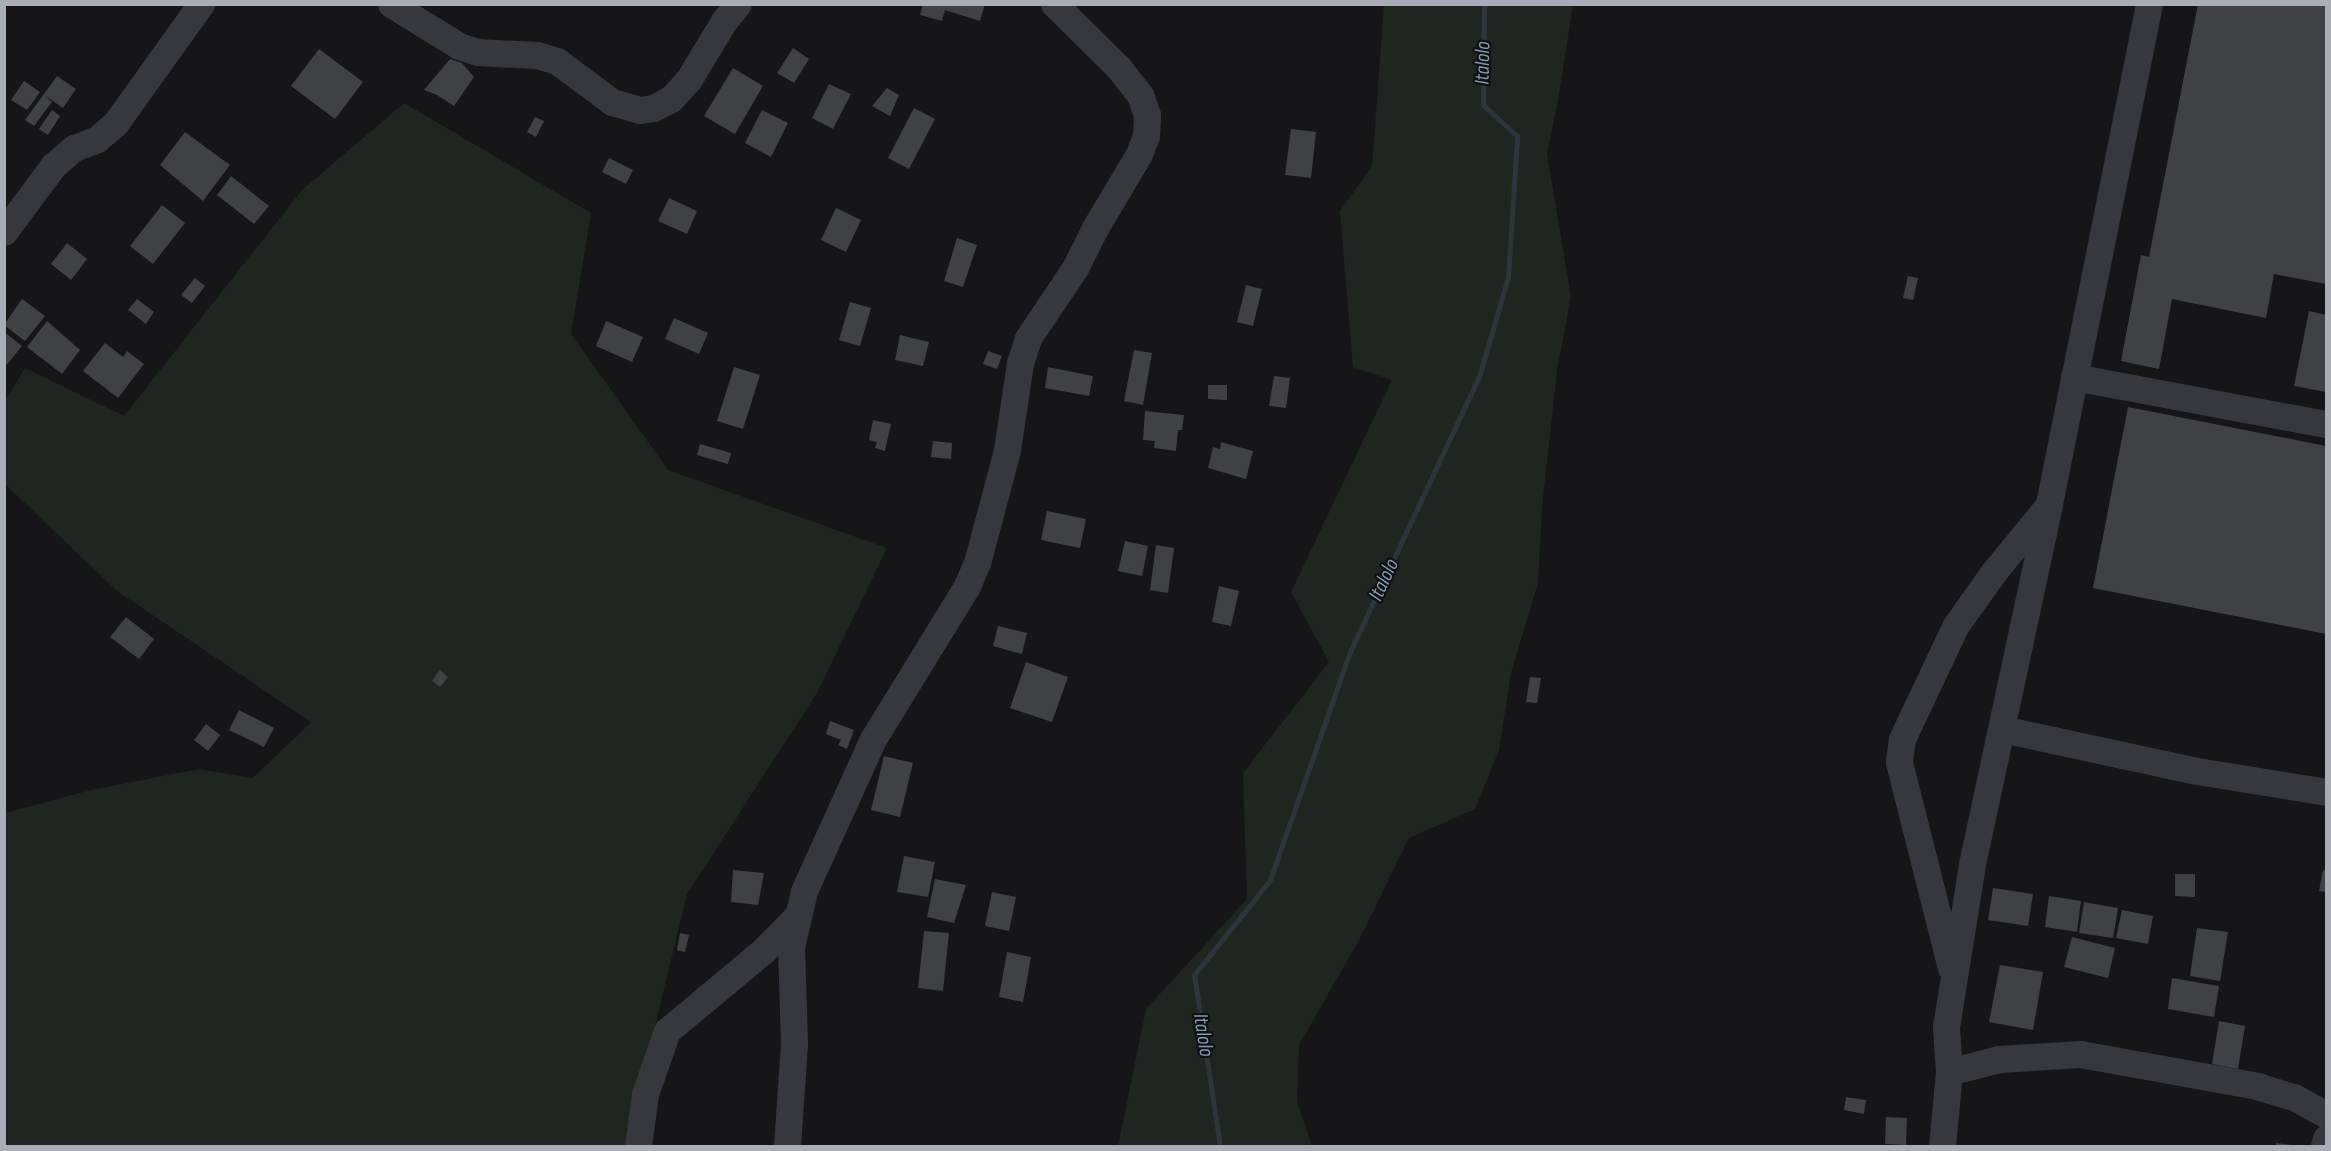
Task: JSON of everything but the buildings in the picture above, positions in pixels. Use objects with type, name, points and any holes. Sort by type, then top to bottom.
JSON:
[{"type":"street","points":[[4,232],[53,166],[74,148],[98,138],[115,124],[201,4]]},
{"type":"street","points":[[391,4],[459,46],[477,52],[537,55],[557,61],[612,102],[640,110],[653,108],[671,99],[689,79],[724,21],[738,4]]},
{"type":"street","points":[[787,1146],[794,1043],[791,947],[797,916],[815,866],[873,739],[967,586],[977,563],[1007,450],[1020,363],[1028,338],[1075,268],[1095,228],[1139,154],[1146,136],[1147,114],[1140,95],[1119,68],[1054,4]]},
{"type":"street","points":[[1942,1146],[1949,1072],[1946,1027],[1972,864],[2049,504],[2149,4]]},
{"type":"street","points":[[2074,377],[2326,424]]},
{"type":"street","points":[[1953,979],[1899,762],[1902,739],[1956,625],[1993,573],[2049,504]]},
{"type":"street","points":[[2002,729],[2197,771],[2326,792]]},
{"type":"street","points":[[638,1146],[645,1094],[667,1031],[763,951],[797,916]]},
{"type":"street","points":[[1949,1072],[1999,1059],[2080,1054],[2258,1086],[2294,1097],[2326,1115]]},
{"type":"street","points":[[2325,1146],[2326,1138]]},
{"type":"shaded area","points":[[1384,5],[1573,5],[1547,154],[1571,296],[1557,371],[1542,508],[1538,583],[1511,673],[1499,750],[1475,809],[1409,838],[1359,940],[1299,1045],[1297,1102],[1312,1146],[1118,1146],[1146,1009],[1247,899],[1243,773],[1329,662],[1291,592],[1392,380],[1353,367],[1340,211],[1372,166]]},
{"type":"shaded area","points":[[404,103],[591,213],[571,334],[668,470],[887,548],[817,693],[687,894],[626,1146],[5,1146],[5,813],[91,790],[199,769],[253,778],[311,722],[117,591],[5,484],[4,402],[25,368],[124,416],[302,190]]},
{"type":"waterway","name":"Italolo","points":[[1220,1146],[1194,975],[1270,880],[1349,654],[1479,377],[1508,277],[1517,136],[1483,105],[1484,4]]}]
